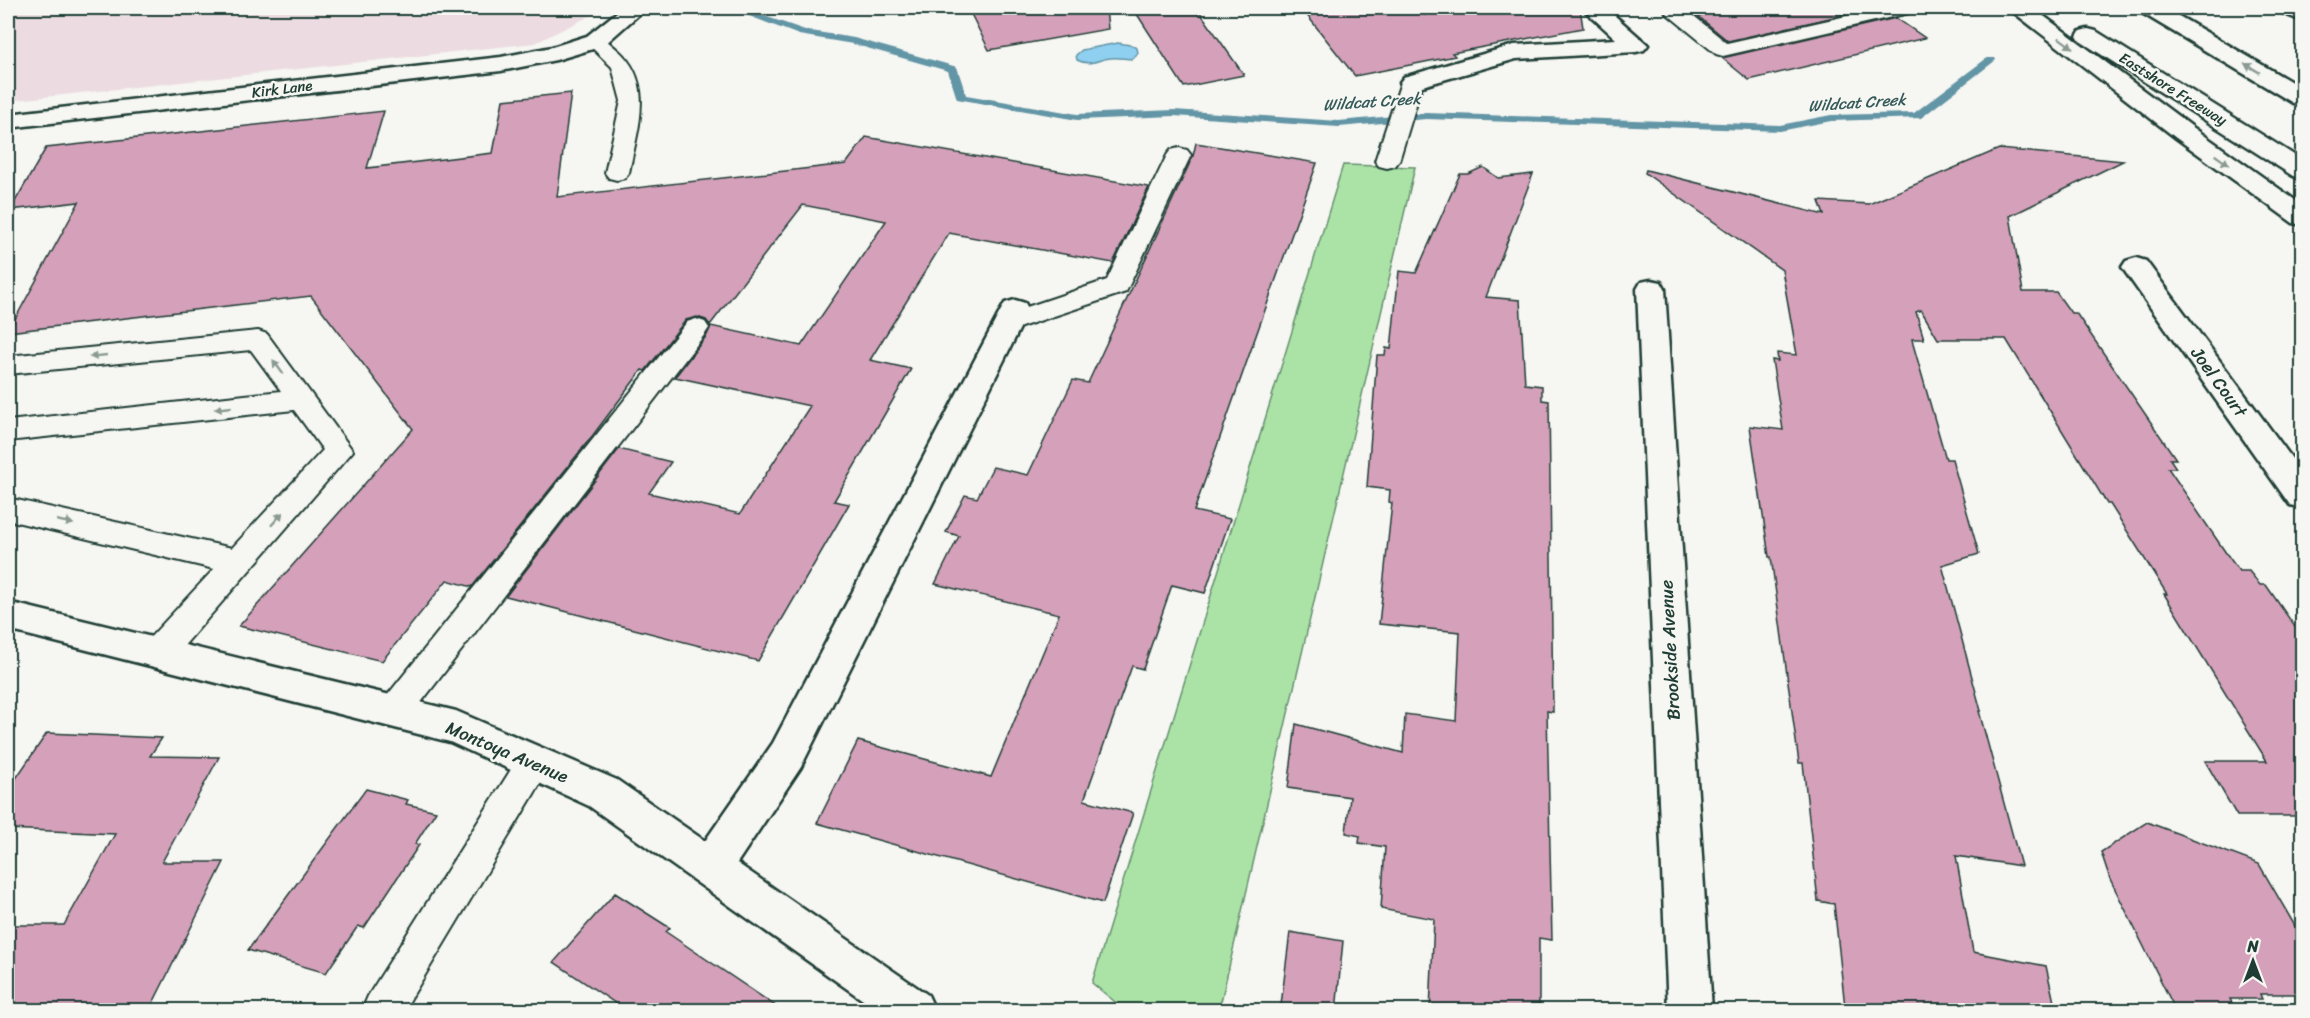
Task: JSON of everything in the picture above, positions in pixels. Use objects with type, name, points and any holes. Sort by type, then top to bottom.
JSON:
[{"type":"main road","points":[[595,41],[635,8]]},
{"type":"main road","points":[[1412,82],[1514,52],[1636,45],[1593,8]]},
{"type":"main road","points":[[2019,8],[2185,133],[2302,217]]},
{"type":"main road","name":"Eastshore Freeway","points":[[2043,8],[2302,171]]},
{"type":"main road","points":[[2150,8],[2302,98]]},
{"type":"main road","points":[[2290,8],[2302,14]]},
{"type":"main road","name":"Kirk Lane","points":[[8,121],[501,64],[556,53],[595,41]]},
{"type":"main road","name":"Joel Court","points":[[2136,267],[2302,496]]},
{"type":"main road","name":"Brookside Avenue","points":[[1651,289],[1690,1011]]},
{"type":"main road","points":[[710,868],[787,755],[1012,316]]},
{"type":"main road","name":"Montoya Avenue","points":[[8,616],[456,728],[534,762],[603,793],[913,1011]]},
{"type":"lane","points":[[1681,8],[1673,9],[1723,50],[1902,9],[1900,8]]},
{"type":"lane","points":[[595,41],[622,65],[632,101],[617,173]]},
{"type":"lane","points":[[1387,161],[1412,82]]},
{"type":"lane","points":[[1012,316],[1117,286],[1179,155]]},
{"type":"lane","points":[[394,712],[696,328]]},
{"type":"lane","points":[[8,365],[258,340],[339,451],[157,653]]},
{"type":"lane","points":[[8,431],[302,399]]},
{"type":"lane","points":[[8,509],[238,562]]},
{"type":"lane","points":[[382,1011],[534,762]]},
{"type":"shaded area","points":[[8,8],[604,8],[535,43],[8,101]]},
{"type":"green space","points":[[1343,165],[1415,167],[1219,1010],[1125,1010],[1092,983]]},
{"type":"water","points":[[1118,43],[1137,48],[1138,53],[1132,59],[1114,58],[1090,63],[1077,60],[1076,55],[1082,50]]},
{"type":"building","points":[[968,8],[1106,8],[1108,29],[989,50]]},
{"type":"building","points":[[1133,8],[1197,8],[1244,75],[1184,87]]},
{"type":"building","points":[[1307,8],[1417,8],[1424,15],[1463,8],[1580,8],[1583,28],[1452,53],[1455,56],[1355,76],[1306,14],[1311,13]]},
{"type":"building","points":[[1693,8],[1874,8],[1728,41],[1692,11]]},
{"type":"building","points":[[1896,18],[1925,38],[1749,80],[1722,58]]},
{"type":"building","points":[[571,93],[557,197],[846,164],[866,137],[1149,187],[1113,263],[949,233],[870,360],[911,369],[834,501],[849,504],[758,661],[506,596],[619,449],[671,462],[649,493],[740,514],[810,406],[675,377],[707,335],[711,326],[801,346],[886,221],[803,205],[710,325],[706,320],[697,317],[686,320],[645,371],[642,370],[472,587],[447,580],[382,661],[239,626],[413,429],[311,296],[8,332],[79,202],[10,210],[46,148],[384,111],[367,168],[493,153],[503,100]]},
{"type":"building","points":[[1196,143],[1317,163],[1194,511],[1230,519],[1205,593],[1172,585],[1143,669],[1132,666],[1084,800],[1133,813],[1103,903],[817,823],[858,741],[991,777],[1059,614],[935,584],[959,536],[946,532],[965,495],[977,498],[993,467],[1028,475],[1073,380],[1088,383],[1193,156]]},
{"type":"building","points":[[1999,149],[2123,161],[2010,216],[2023,292],[2056,292],[2071,313],[2076,313],[2176,459],[2170,459],[2176,468],[2168,468],[2226,553],[2239,571],[2249,571],[2260,585],[2266,585],[2302,637],[2302,818],[2301,816],[2237,816],[2205,761],[2267,761],[2164,594],[2167,594],[2110,504],[2107,504],[2006,339],[1938,339],[1921,310],[1916,312],[1924,339],[1912,339],[1913,344],[1946,459],[1952,459],[1979,554],[1942,565],[2021,866],[1956,856],[1973,952],[2046,966],[2056,1011],[1861,1011],[1845,1007],[1834,904],[1818,901],[1803,763],[1799,763],[1771,557],[1769,557],[1750,426],[1783,430],[1772,360],[1778,361],[1777,353],[1797,355],[1782,270],[1645,173],[1646,170],[1824,215],[1819,201],[1869,204]]},
{"type":"building","points":[[1483,167],[1498,178],[1533,174],[1486,297],[1520,300],[1525,384],[1542,386],[1542,400],[1549,401],[1553,712],[1547,711],[1552,940],[1539,938],[1539,1011],[1430,1011],[1434,919],[1381,909],[1385,847],[1359,843],[1360,836],[1346,833],[1350,797],[1288,788],[1296,724],[1403,753],[1405,714],[1456,721],[1460,632],[1379,624],[1392,503],[1389,502],[1390,490],[1367,487],[1377,355],[1385,355],[1386,348],[1391,349],[1399,271],[1416,273],[1460,174],[1468,174]]},
{"type":"building","points":[[47,733],[162,738],[150,756],[219,757],[162,862],[224,862],[149,1011],[8,1011],[8,925],[64,925],[115,834],[8,829],[8,790]]},
{"type":"building","points":[[366,789],[408,800],[406,804],[436,811],[415,844],[419,845],[364,928],[358,926],[326,973],[248,950]]},
{"type":"building","points":[[2147,822],[2259,864],[2302,938],[2302,994],[2260,994],[2262,999],[2230,999],[2236,1011],[2176,1011],[2110,879],[2101,852]]},
{"type":"building","points":[[615,893],[670,928],[666,932],[783,1011],[627,1011],[554,962]]},
{"type":"building","points":[[1290,932],[1343,941],[1336,1011],[1311,1011],[1281,1005]]},
{"type":"waterway","name":"Wildcat Creek","points":[[733,8],[803,33],[854,41],[953,69],[961,97],[1077,117],[1174,113],[1339,124],[1426,116],[1780,128],[1831,118],[1917,116],[1991,60]]}]
